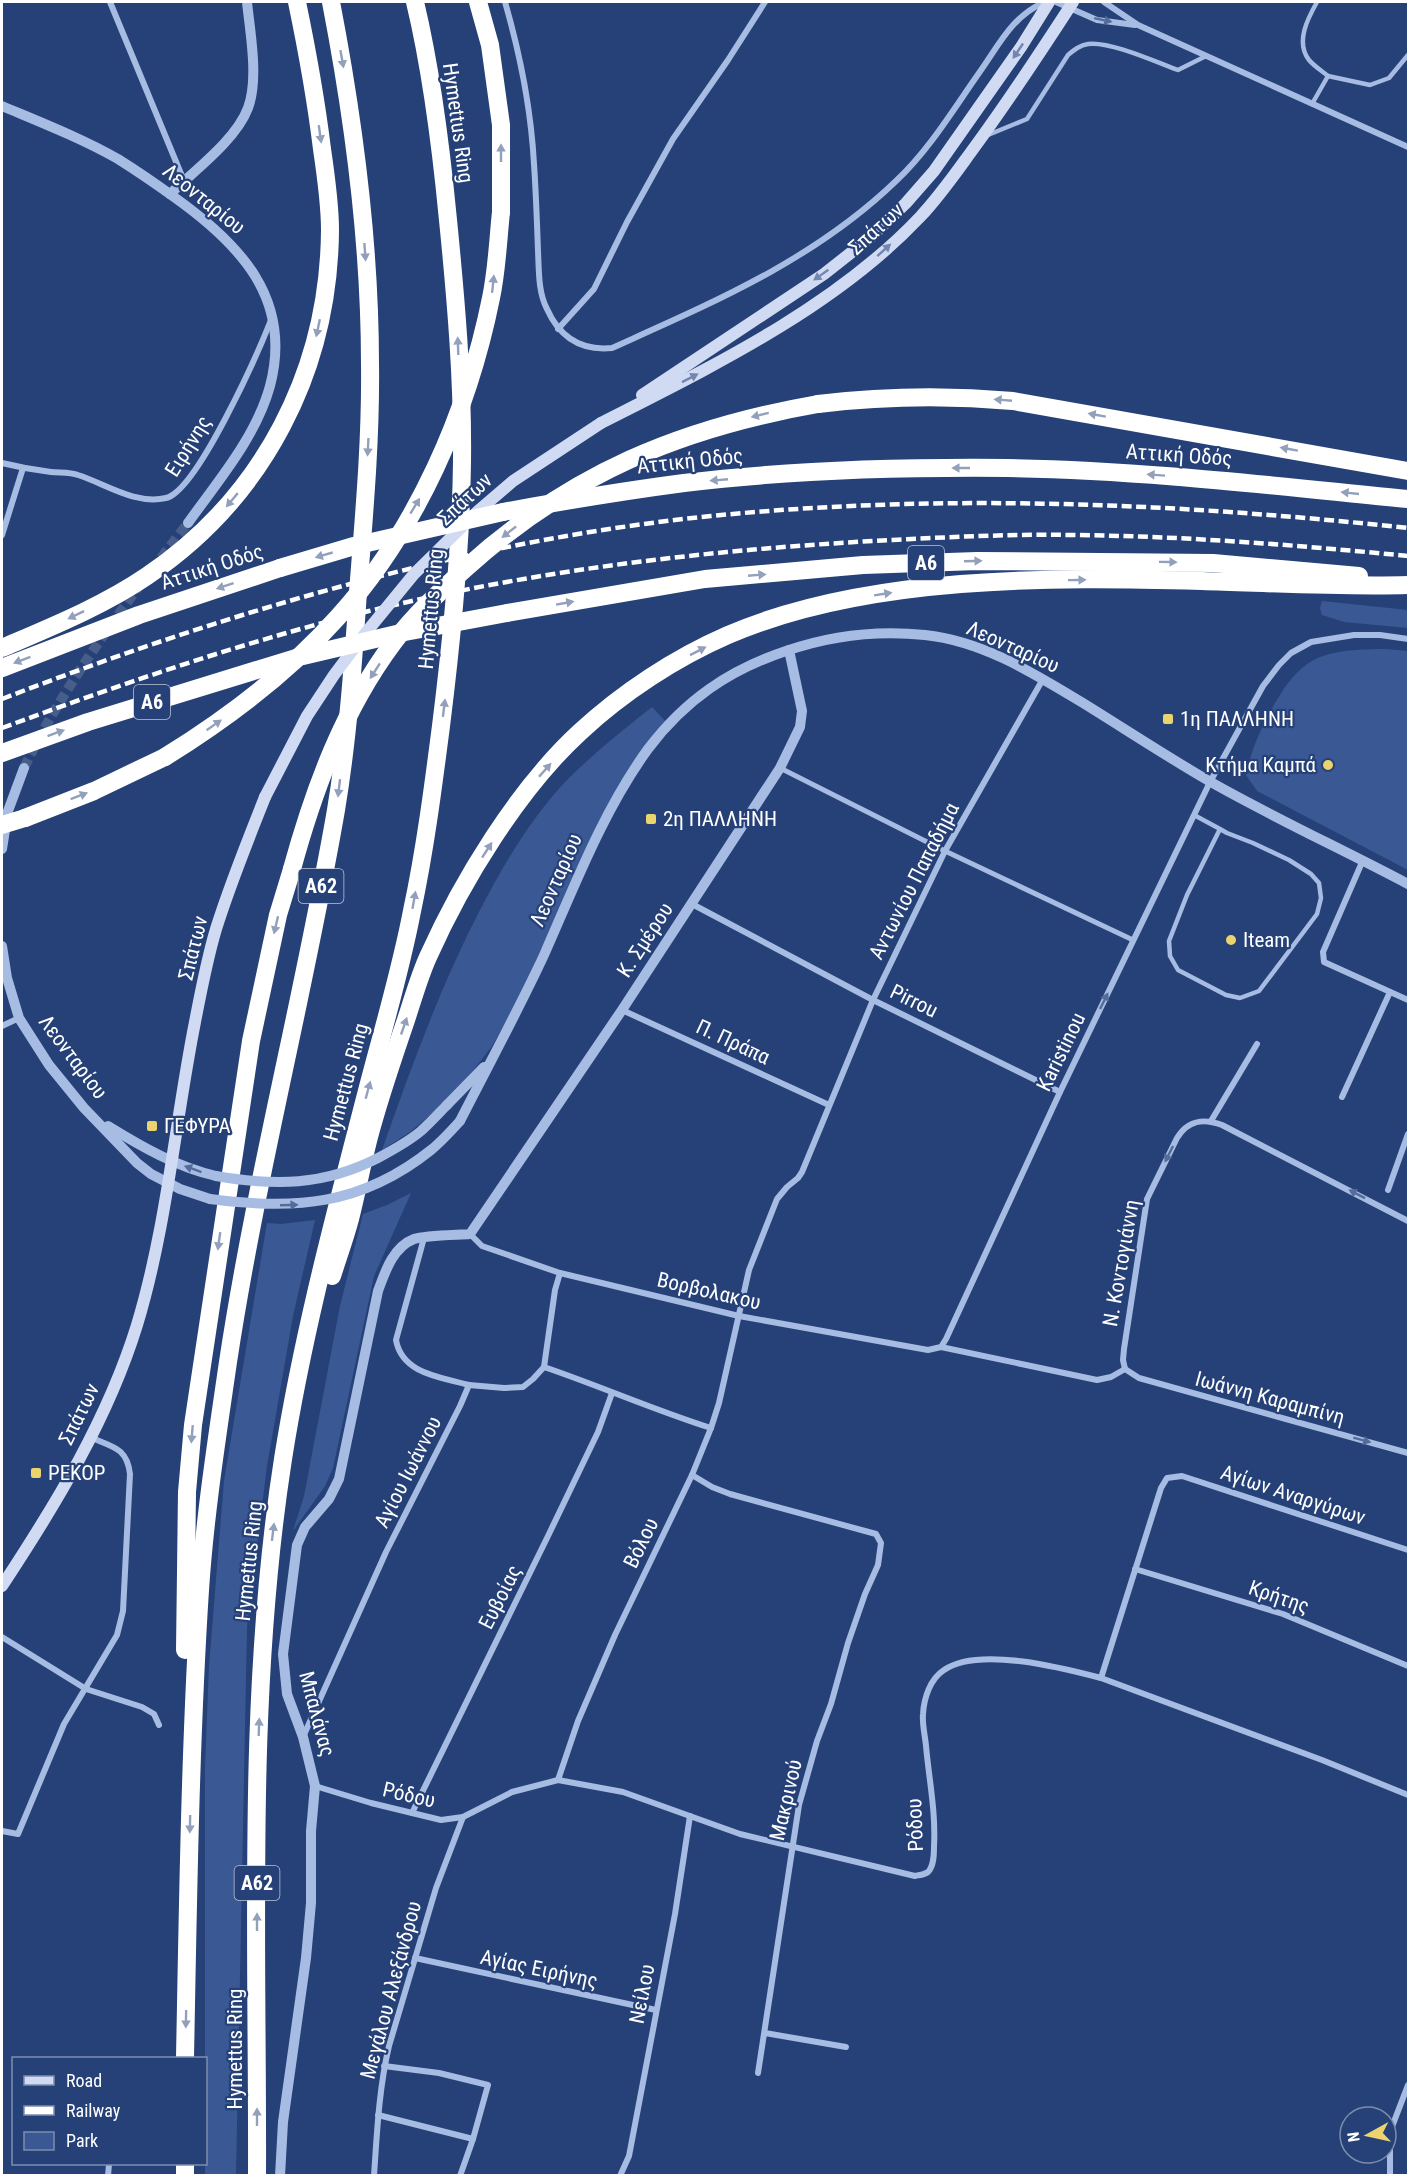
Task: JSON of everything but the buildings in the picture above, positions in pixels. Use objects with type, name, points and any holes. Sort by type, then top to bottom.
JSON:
[{"type":"highway","points":[[2,648],[100,603],[145,578],[170,559],[208,527],[242,489],[270,450],[292,408],[317,335],[326,288],[330,231],[328,191],[320,129],[297,2]]},
{"type":"highway","name":"Α62","points":[[185,2057],[191,1766],[200,1585],[213,1469],[247,1255],[336,806],[353,666],[368,441],[369,315],[354,137],[331,2]]},
{"type":"highway","name":"Hymettus Ring","points":[[258,2175],[257,1775],[266,1590],[274,1522],[296,1392],[334,1220],[412,915],[428,824],[452,639],[459,558],[462,459],[457,307],[443,173],[422,33],[415,2]]},
{"type":"highway","points":[[2,825],[94,791],[165,758],[216,725],[278,676],[338,617],[384,557],[425,489],[454,427],[476,362],[492,296],[501,212],[501,125],[490,45],[478,2]]},
{"type":"highway","points":[[191,1766],[184,1722],[188,1492],[193,1425],[251,1041],[276,927],[309,810],[329,757],[360,695],[394,643],[417,615],[484,551],[530,515],[581,483],[629,459],[683,437],[729,423],[818,404],[866,398],[915,396],[964,396],[1013,401],[1408,471]]},
{"type":"highway","name":"Αττική Οδός","points":[[2,668],[149,612],[280,568],[365,544],[504,512],[594,495],[697,482],[778,474],[932,468],[1009,468],[1152,475],[1408,499]]},
{"type":"highway","name":"Α6","points":[[2,753],[88,722],[303,656],[405,632],[705,579],[863,566],[977,561],[1213,563],[1348,575],[1408,584]]},
{"type":"highway","points":[[296,1392],[349,1224],[372,1126],[392,1060],[426,962],[457,896],[509,816],[538,778],[579,732],[624,696],[672,664],[728,635],[786,615],[851,599],[913,589],[1011,581],[1097,579],[1347,587],[1408,584]]},
{"type":"main road","name":"Σπάτων","points":[[2,1586],[55,1503],[92,1438],[111,1396],[137,1327],[150,1282],[195,1024],[213,940],[265,797],[307,716],[334,675],[414,574],[478,511],[513,481],[824,274],[871,237],[906,203],[934,171],[1020,47],[1047,2]]},
{"type":"main road","name":"Σπάτων","points":[[600,423],[734,356],[836,289],[880,255],[920,217],[949,183],[1071,4]]},
{"type":"street","points":[[110,2],[184,181]]},
{"type":"street","points":[[170,194],[236,130],[249,107],[253,73],[247,2]]},
{"type":"street","points":[[505,2],[525,88],[534,161],[540,281],[546,308],[558,329],[574,342],[587,348],[612,348],[738,291],[830,236],[873,203],[898,180],[925,150],[1011,26],[1031,8],[1047,2]]},
{"type":"street","points":[[558,329],[594,289],[627,222],[673,139],[765,2]]},
{"type":"street","points":[[1056,2],[1071,4],[1097,20],[1138,26]]},
{"type":"street","points":[[1104,2],[1138,26],[1408,147]]},
{"type":"street","name":"Λεονταρίου","points":[[2,105],[106,153],[149,178],[231,243],[257,279],[272,316],[276,343],[276,357],[266,399],[243,443],[188,523]]},
{"type":"street","name":"Ειρήνης","points":[[2,463],[78,475],[112,490],[153,499],[165,499],[176,494],[191,476],[239,394],[272,316]]},
{"type":"street","points":[[2,535],[23,468]]},
{"type":"street","name":"Λεονταρίου","points":[[2,946],[7,978],[19,1018],[49,1065],[84,1108],[137,1163],[168,1183],[210,1198],[250,1204],[315,1203],[349,1194],[402,1170],[431,1150],[460,1121],[525,996],[602,826],[625,783],[650,747],[698,696],[729,674],[757,660],[818,640],[852,634],[928,635],[989,653],[1043,679],[1210,782],[1408,884]]},
{"type":"street","name":"Karistinou","points":[[941,1347],[1060,1092],[1210,782],[1263,686],[1291,653],[1311,642],[1332,638],[1380,635],[1408,639]]},
{"type":"street","name":"Κ. Σμέρου","points":[[470,1234],[622,1010],[780,768],[800,727],[802,711],[789,650]]},
{"type":"street","name":"Αντωνίου Παπαδήμα","points":[[739,1316],[749,1270],[777,1199],[802,1172],[873,1000],[945,851],[1043,679]]},
{"type":"street","points":[[2,849],[8,811],[24,768]]},
{"type":"street","points":[[780,768],[945,851],[1134,940]]},
{"type":"street","points":[[1363,860],[1323,952],[1323,962],[1408,999]]},
{"type":"street","name":"Pirrou","points":[[692,904],[873,1000],[1060,1092]]},
{"type":"street","points":[[1342,1097],[1390,992]]},
{"type":"street","name":"Π. Πράπα","points":[[622,1010],[829,1105]]},
{"type":"street","points":[[2,1026],[19,1018]]},
{"type":"street","points":[[1257,1044],[1211,1121],[1408,1221]]},
{"type":"street","name":"Λεονταρίου","points":[[97,1120],[171,1161],[216,1176],[268,1184],[312,1181],[352,1170],[395,1149],[421,1131],[492,1059]]},
{"type":"street","name":"Ν. Koντογιάννη","points":[[1125,1369],[1124,1349],[1147,1199],[1181,1132],[1192,1123],[1211,1121]]},
{"type":"street","points":[[1388,1190],[1408,1134]]},
{"type":"street","name":"Μπαλάνας","points":[[280,2175],[283,2122],[306,1958],[311,1903],[311,1831],[315,1786],[303,1737],[287,1694],[283,1654],[297,1545],[305,1527],[329,1498],[339,1479],[378,1291],[387,1267],[400,1249],[415,1239],[470,1234]]},
{"type":"street","name":"Βορβολακου","points":[[470,1234],[482,1246],[560,1273],[739,1316],[928,1350],[941,1347],[1097,1380],[1111,1377],[1125,1369]]},
{"type":"street","points":[[424,1238],[396,1340],[398,1352],[407,1363],[418,1370],[469,1385],[523,1387],[544,1367],[555,1290],[560,1273]]},
{"type":"street","name":"Βόλου","points":[[558,1780],[578,1721],[615,1635],[692,1475],[711,1428],[739,1316]]},
{"type":"street","points":[[544,1367],[711,1428]]},
{"type":"street","name":"Ιωάννη Καραμπίνη","points":[[1125,1369],[1139,1378],[1408,1453]]},
{"type":"street","name":"Αγίου Ιωάννου","points":[[303,1737],[356,1616],[469,1385]]},
{"type":"street","name":"Ευβοίας","points":[[412,1813],[598,1432],[612,1393]]},
{"type":"street","points":[[2,1831],[18,1834],[64,1724],[117,1635],[123,1611],[129,1461],[124,1454],[92,1438]]},
{"type":"street","name":"Μακρινού","points":[[692,1475],[730,1494],[876,1534],[881,1543],[878,1565],[848,1643],[799,1805],[758,2073]]},
{"type":"street","name":"Αγίων Αναργύρων","points":[[1135,1569],[1161,1488],[1167,1479],[1182,1476],[1408,1550]]},
{"type":"street","points":[[1101,1678],[1135,1569]]},
{"type":"street","name":"Κρήτης","points":[[1135,1569],[1283,1614],[1408,1666]]},
{"type":"street","points":[[2,1637],[86,1689],[142,1707],[154,1714],[159,1725]]},
{"type":"street","name":"Ρόδου","points":[[315,1786],[371,1803],[441,1820],[463,1818],[512,1792],[558,1780],[623,1792],[740,1834],[915,1876],[927,1872],[932,1865],[935,1824],[922,1715],[926,1695],[932,1682],[944,1669],[969,1660],[986,1658],[1069,1670],[1101,1678],[1322,1760],[1408,1795]]},
{"type":"street","name":"Νείλου","points":[[620,2175],[629,2156],[675,1914],[690,1816]]},
{"type":"street","name":"Μεγάλου Αλεξάνδρου","points":[[374,2175],[384,2066],[436,1888],[463,1818]]},
{"type":"street","name":"Αγίας Ειρήνης","points":[[415,1958],[656,2010]]},
{"type":"street","points":[[765,2033],[846,2047]]},
{"type":"street","points":[[384,2066],[439,2073],[488,2085],[460,2175]]},
{"type":"street","points":[[1390,2175],[1390,2132],[1408,2085]]},
{"type":"street","points":[[378,2115],[473,2139]]},
{"type":"lane","points":[[1317,2],[1306,22],[1302,41],[1308,58],[1328,76],[1370,85],[1389,78],[1408,55]]},
{"type":"lane","points":[[982,137],[1028,119],[1068,55],[1085,44],[1096,43],[1114,47],[1178,70],[1207,55]]},
{"type":"lane","points":[[1312,104],[1328,76]]},
{"type":"lane","points":[[1194,815],[1311,874],[1319,883],[1321,898],[1317,914],[1259,991],[1240,998],[1226,995],[1178,970],[1170,956],[1169,942],[1187,895],[1220,830]]},
{"type":"green space","points":[[1322,601],[1408,610],[1408,628],[1344,622],[1322,615],[1320,608]]},
{"type":"green space","name":"Kτήμα Καμπά","points":[[1386,649],[1408,651],[1408,870],[1257,791],[1246,775],[1255,743],[1269,714],[1281,694],[1303,667],[1329,654]]},
{"type":"green space","points":[[652,707],[667,723],[612,799],[514,1007],[492,1046],[466,1080],[437,1109],[410,1132],[382,1150],[415,1058],[452,968],[480,910],[509,858],[543,808],[569,778]]},
{"type":"green space","points":[[411,1193],[374,1276],[333,1468],[325,1486],[293,1531],[304,1496],[340,1306],[363,1214]]},
{"type":"green space","points":[[315,1220],[293,1316],[267,1466],[247,1627],[236,2175],[205,2175],[205,2165],[207,2165],[207,2057],[205,2057],[205,1766],[209,1666],[224,1481],[267,1223],[281,1224]]},
{"type":"tunnel","points":[[161,558],[188,523]]},
{"type":"tunnel","points":[[24,768],[49,720],[78,674],[140,585]]},
{"type":"railway","points":[[2,699],[175,637],[350,584],[529,543],[620,527],[798,509],[973,503],[1147,507],[1234,512],[1408,528]]},
{"type":"railway","points":[[2,728],[216,654],[325,622],[491,585],[662,559],[834,543],[1004,535],[1198,539],[1408,556]]},
{"type":"place","name":"1η ΠΑΛΛΗΝΗ","points":[[1168,719]]},
{"type":"place","name":"Kτήμα Καμπά","points":[[1328,765]]},
{"type":"place","name":"2η ΠΑΛΛΗΝΗ","points":[[651,819]]},
{"type":"place","name":"Iteam","points":[[1231,940]]},
{"type":"place","name":"ΓΕΦΥΡΑ","points":[[152,1126]]},
{"type":"place","name":"ΡΕΚΟΡ","points":[[36,1473]]}]
